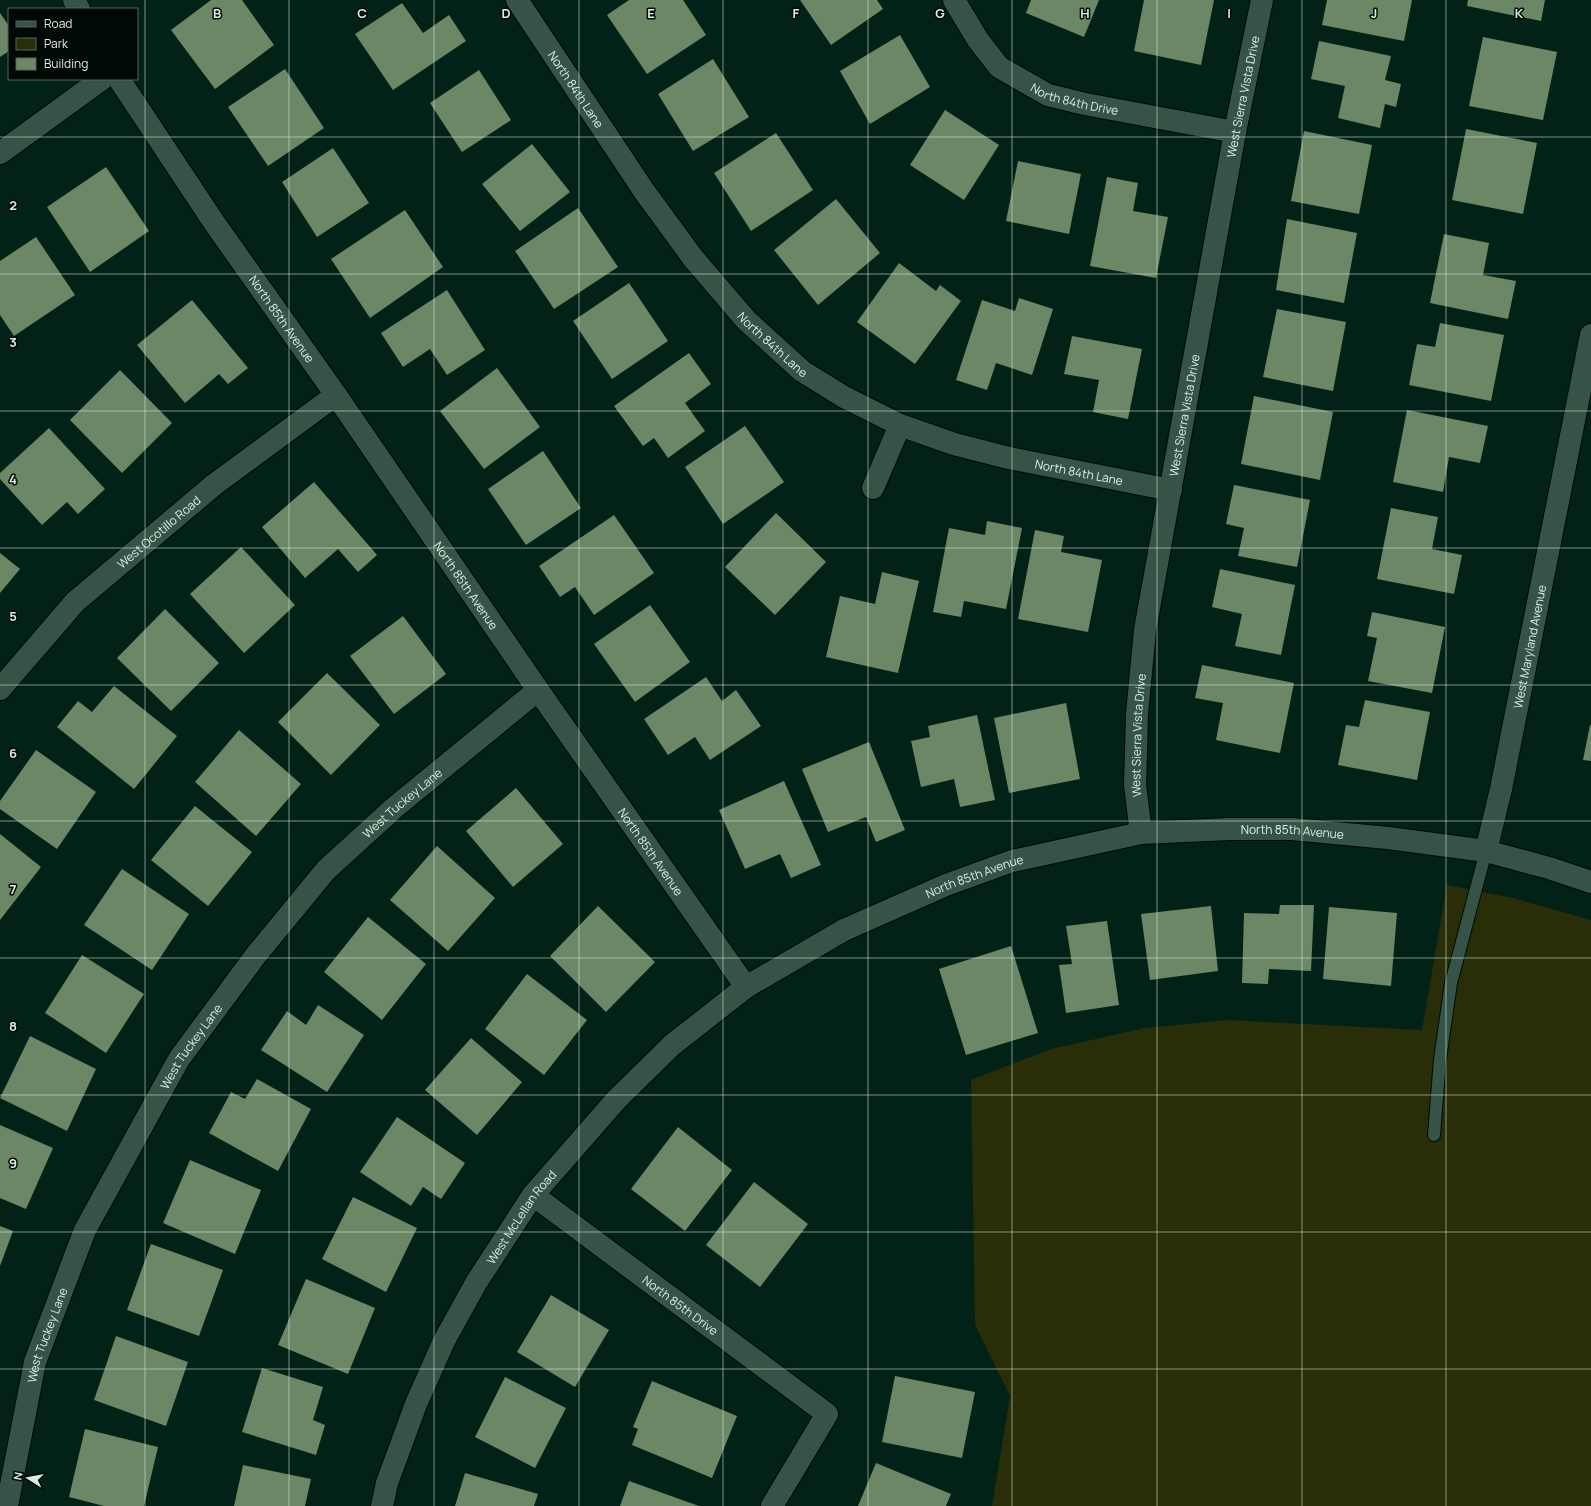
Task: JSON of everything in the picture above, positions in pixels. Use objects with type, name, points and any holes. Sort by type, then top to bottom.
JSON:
[{"type":"street","name":"North 84th Lane","points":[[517,0],[658,209],[693,258],[746,320],[802,371],[844,397],[900,425],[954,444],[1002,456],[1171,490]]},
{"type":"street","name":"North 84th Drive","points":[[954,0],[978,40],[999,67],[1048,95],[1085,104],[1235,132]]},
{"type":"street","name":"West Sierra Vista Drive","points":[[1140,833],[1135,785],[1137,714],[1145,630],[1235,132],[1262,0]]},
{"type":"street","points":[[0,153],[101,80]]},
{"type":"street","name":"North 85th Avenue","points":[[120,80],[213,221],[336,395],[538,690],[746,987],[844,930],[946,885],[1012,861],[1140,833],[1230,829],[1292,830],[1388,838],[1486,851]]},
{"type":"street","name":"West Maryland Avenue","points":[[1486,851],[1501,789],[1591,335]]},
{"type":"street","name":"West Ocotillo Road","points":[[0,689],[75,602],[215,484],[336,395]]},
{"type":"street","points":[[873,488],[900,425]]},
{"type":"street","name":"West Tuckey Lane","points":[[7,1506],[35,1362],[85,1230],[179,1059],[256,955],[326,870],[394,808],[538,690]]},
{"type":"street","points":[[1486,851],[1549,868],[1591,882]]},
{"type":"street","name":"West McLellan Road","points":[[382,1506],[387,1483],[416,1404],[444,1341],[476,1282],[533,1195],[617,1099],[672,1045],[746,987]]},
{"type":"street","name":"North 85th Drive","points":[[533,1195],[827,1414],[772,1506]]},
{"type":"lane","points":[[1434,1135],[1440,1059],[1451,983],[1486,851]]},
{"type":"green space","points":[[1447,885],[1513,898],[1591,920],[1591,1506],[992,1506],[1010,1396],[975,1325],[971,1080],[1051,1049],[1145,1028],[1228,1020],[1422,1030]]},
{"type":"building","points":[[211,0],[242,0],[274,45],[215,89],[171,30]]},
{"type":"building","points":[[629,0],[683,0],[706,35],[647,74],[607,15]]},
{"type":"building","points":[[800,0],[877,0],[883,9],[831,45]]},
{"type":"building","points":[[1031,0],[1099,0],[1084,37],[1026,13]]},
{"type":"building","points":[[1144,0],[1214,0],[1201,65],[1134,51]]},
{"type":"building","points":[[1327,0],[1412,0],[1404,41],[1322,25]]},
{"type":"building","points":[[1468,0],[1545,0],[1541,21],[1467,6]]},
{"type":"building","points":[[402,3],[423,33],[449,15],[466,41],[393,90],[355,34]]},
{"type":"building","points":[[0,13],[8,25],[8,52],[0,57]]},
{"type":"building","points":[[900,35],[930,87],[870,124],[840,71]]},
{"type":"building","points":[[1483,37],[1557,52],[1543,120],[1469,106]]},
{"type":"building","points":[[1319,41],[1391,56],[1385,80],[1401,84],[1396,107],[1385,104],[1380,128],[1338,118],[1345,86],[1311,79]]},
{"type":"building","points":[[713,59],[749,117],[693,151],[658,94]]},
{"type":"building","points":[[285,69],[324,128],[268,166],[228,107]]},
{"type":"building","points":[[479,70],[511,120],[462,152],[430,103]]},
{"type":"building","points":[[945,110],[999,145],[964,200],[910,165]]},
{"type":"building","points":[[1466,129],[1537,143],[1523,214],[1452,200]]},
{"type":"building","points":[[1304,131],[1372,145],[1359,214],[1291,201]]},
{"type":"building","points":[[776,133],[813,190],[751,231],[714,173]]},
{"type":"building","points":[[532,144],[570,192],[520,231],[482,184]]},
{"type":"building","points":[[333,148],[369,203],[317,237],[282,182]]},
{"type":"building","points":[[1018,161],[1081,174],[1069,234],[1006,221]]},
{"type":"building","points":[[106,167],[149,231],[90,272],[47,207]]},
{"type":"building","points":[[1107,177],[1138,183],[1133,211],[1168,217],[1156,278],[1090,266]]},
{"type":"building","points":[[836,199],[880,253],[818,305],[774,250]]},
{"type":"building","points":[[578,208],[618,267],[554,309],[515,251]]},
{"type":"building","points":[[405,210],[443,267],[370,318],[331,259]]},
{"type":"building","points":[[1287,219],[1357,233],[1344,303],[1276,290]]},
{"type":"building","points":[[1444,234],[1489,243],[1483,275],[1516,281],[1508,319],[1430,303]]},
{"type":"building","points":[[36,237],[75,295],[14,336],[0,315],[0,261]]},
{"type":"building","points":[[899,263],[936,291],[940,285],[961,301],[915,364],[857,322]]},
{"type":"building","points":[[629,283],[668,341],[612,379],[573,321]]},
{"type":"building","points":[[447,290],[485,350],[447,375],[430,349],[403,367],[381,333]]},
{"type":"building","points":[[1019,298],[1053,309],[1032,375],[996,363],[987,390],[956,380],[982,300],[1015,311]]},
{"type":"building","points":[[192,300],[248,368],[228,384],[219,374],[185,403],[137,345]]},
{"type":"building","points":[[1277,309],[1346,322],[1333,391],[1263,377]]},
{"type":"building","points":[[1440,323],[1504,335],[1491,401],[1409,385],[1417,344],[1435,347]]},
{"type":"building","points":[[1072,336],[1142,349],[1128,419],[1093,412],[1099,380],[1064,374]]},
{"type":"building","points":[[689,353],[711,384],[685,403],[705,431],[668,458],[654,438],[643,446],[614,406]]},
{"type":"building","points":[[497,368],[540,427],[484,469],[440,411]]},
{"type":"building","points":[[120,370],[172,423],[122,473],[70,420]]},
{"type":"building","points":[[1254,396],[1333,412],[1320,480],[1241,464]]},
{"type":"building","points":[[1407,410],[1488,426],[1480,463],[1449,457],[1443,492],[1393,482]]},
{"type":"building","points":[[745,426],[784,482],[723,524],[685,467]]},
{"type":"building","points":[[49,428],[105,489],[78,514],[67,502],[42,525],[0,479],[0,473]]},
{"type":"building","points":[[543,451],[581,508],[526,545],[488,489]]},
{"type":"building","points":[[314,482],[377,555],[358,572],[338,549],[305,578],[262,527]]},
{"type":"building","points":[[1234,485],[1310,500],[1297,567],[1238,556],[1244,528],[1226,524]]},
{"type":"building","points":[[1391,508],[1438,517],[1432,549],[1462,555],[1454,594],[1377,579]]},
{"type":"building","points":[[776,513],[826,562],[775,615],[725,567]]},
{"type":"building","points":[[614,515],[654,573],[594,615],[575,587],[560,597],[539,566]]},
{"type":"building","points":[[987,521],[1022,528],[1006,609],[964,601],[961,617],[933,612],[949,528],[985,535]]},
{"type":"building","points":[[1035,530],[1064,536],[1061,552],[1102,560],[1088,632],[1018,619]]},
{"type":"building","points":[[241,547],[295,605],[244,653],[190,594]]},
{"type":"building","points":[[0,553],[20,569],[0,593]]},
{"type":"building","points":[[1220,569],[1295,585],[1281,655],[1235,646],[1242,614],[1212,607]]},
{"type":"building","points":[[882,572],[919,581],[898,673],[826,657],[840,596],[875,604]]},
{"type":"building","points":[[650,605],[690,662],[635,702],[594,644]]},
{"type":"building","points":[[165,609],[219,663],[171,711],[117,658]]},
{"type":"building","points":[[1372,612],[1445,627],[1432,693],[1368,681],[1377,638],[1367,636]]},
{"type":"building","points":[[403,616],[446,674],[394,714],[350,656]]},
{"type":"building","points":[[1202,665],[1294,683],[1280,753],[1216,740],[1223,703],[1195,698]]},
{"type":"building","points":[[327,673],[380,725],[331,775],[278,722]]},
{"type":"building","points":[[706,677],[722,701],[736,690],[761,726],[710,760],[695,737],[668,755],[644,719]]},
{"type":"building","points":[[114,686],[177,736],[134,789],[57,727],[78,701],[92,712]]},
{"type":"building","points":[[1365,700],[1430,712],[1417,780],[1338,765],[1346,725],[1359,727]]},
{"type":"building","points":[[1066,703],[1080,779],[1009,793],[994,718]]},
{"type":"building","points":[[977,715],[995,800],[960,807],[954,779],[921,787],[911,741],[930,737],[928,726]]},
{"type":"building","points":[[1591,725],[1591,761],[1583,760]]},
{"type":"building","points":[[239,730],[301,784],[256,836],[195,782]]},
{"type":"building","points":[[869,742],[905,830],[876,842],[866,817],[828,832],[802,769]]},
{"type":"building","points":[[36,750],[96,792],[57,849],[0,809],[0,801]]},
{"type":"building","points":[[784,781],[821,865],[791,878],[780,854],[745,869],[719,810]]},
{"type":"building","points":[[516,788],[563,844],[513,887],[466,831]]},
{"type":"building","points":[[195,806],[252,852],[208,906],[151,860]]},
{"type":"building","points":[[0,834],[41,867],[0,920]]},
{"type":"building","points":[[437,846],[495,898],[448,951],[390,900]]},
{"type":"building","points":[[122,869],[189,914],[152,970],[84,925]]},
{"type":"building","points":[[1280,905],[1314,905],[1311,971],[1269,969],[1268,984],[1242,983],[1244,913],[1279,914]]},
{"type":"building","points":[[598,906],[655,962],[606,1012],[550,956]]},
{"type":"building","points":[[1211,906],[1218,971],[1150,980],[1141,914]]},
{"type":"building","points":[[1329,907],[1397,913],[1391,986],[1323,979]]},
{"type":"building","points":[[368,917],[426,964],[382,1020],[324,972]]},
{"type":"building","points":[[1107,921],[1119,1005],[1066,1013],[1059,965],[1072,964],[1066,926]]},
{"type":"building","points":[[1011,946],[1038,1033],[966,1055],[939,969]]},
{"type":"building","points":[[82,955],[144,994],[106,1053],[45,1013]]},
{"type":"building","points":[[527,974],[587,1020],[544,1075],[485,1029]]},
{"type":"building","points":[[318,1005],[364,1035],[327,1092],[261,1050],[287,1011],[306,1025]]},
{"type":"building","points":[[30,1036],[96,1069],[67,1131],[0,1098]]},
{"type":"building","points":[[471,1038],[522,1082],[477,1135],[425,1090]]},
{"type":"building","points":[[257,1079],[311,1109],[278,1171],[209,1133],[231,1092],[245,1099]]},
{"type":"building","points":[[397,1117],[465,1163],[441,1199],[423,1187],[411,1206],[360,1172]]},
{"type":"building","points":[[0,1125],[53,1148],[26,1209],[0,1198]]},
{"type":"building","points":[[678,1127],[732,1170],[685,1231],[631,1189]]},
{"type":"building","points":[[190,1160],[261,1190],[235,1254],[163,1223]]},
{"type":"building","points":[[754,1182],[808,1224],[760,1287],[706,1245]]},
{"type":"building","points":[[353,1197],[417,1228],[386,1292],[322,1259]]},
{"type":"building","points":[[0,1226],[13,1231],[0,1266]]},
{"type":"building","points":[[151,1244],[223,1270],[199,1336],[127,1310]]},
{"type":"building","points":[[306,1279],[375,1308],[348,1374],[278,1345]]},
{"type":"building","points":[[551,1295],[609,1330],[575,1387],[517,1352]]},
{"type":"building","points":[[116,1336],[188,1362],[166,1426],[94,1400]]},
{"type":"building","points":[[262,1368],[323,1387],[313,1420],[325,1425],[316,1455],[242,1432]]},
{"type":"building","points":[[895,1376],[975,1392],[962,1458],[882,1442]]},
{"type":"building","points":[[505,1377],[566,1408],[535,1468],[475,1437]]},
{"type":"building","points":[[652,1381],[737,1416],[712,1478],[632,1445],[638,1429],[633,1427]]},
{"type":"building","points":[[85,1429],[158,1447],[144,1506],[104,1506],[69,1497]]},
{"type":"building","points":[[876,1463],[951,1494],[946,1506],[858,1506]]},
{"type":"building","points":[[243,1465],[311,1479],[305,1506],[234,1506]]},
{"type":"building","points":[[465,1473],[538,1494],[534,1506],[455,1506]]},
{"type":"building","points":[[629,1481],[699,1506],[620,1506]]}]
